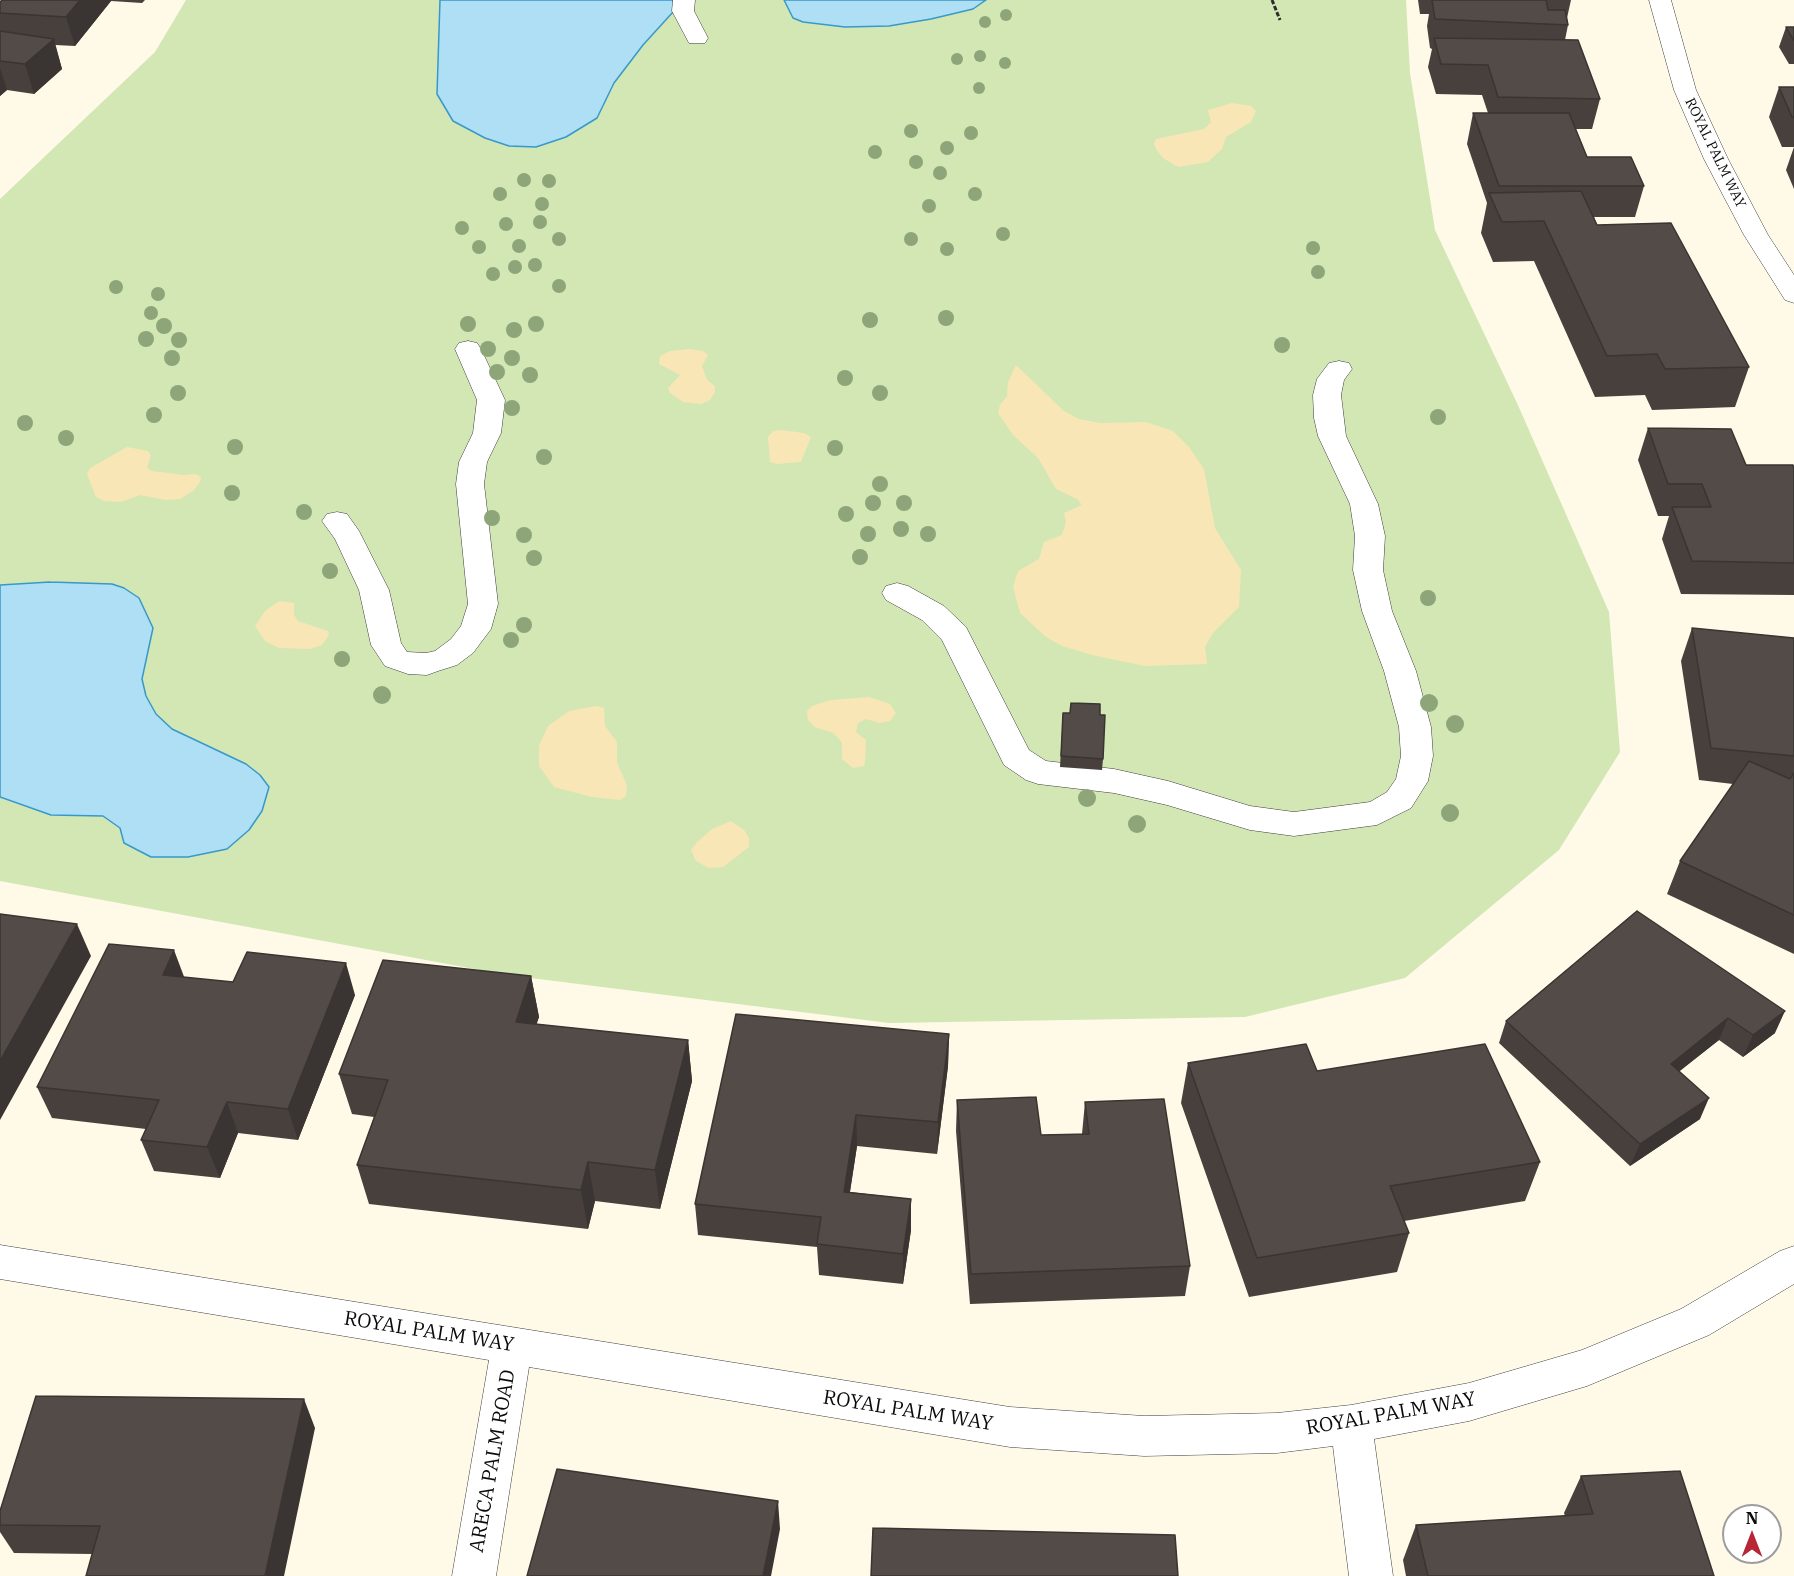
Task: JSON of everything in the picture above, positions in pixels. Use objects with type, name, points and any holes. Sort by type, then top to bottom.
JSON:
[{"type":"street","name":"ROYAL PALM WAY","points":[[1660,0],[1665,26],[1685,90],[1716,159],[1756,235],[1794,295]]},
{"type":"street","points":[[684,5],[697,38]]},
{"type":"street","points":[[337,521],[348,537],[374,590],[386,645],[396,659],[408,663],[427,664],[446,658],[462,646],[476,629],[483,604],[470,484],[473,462],[487,433],[491,400],[468,349]]},
{"type":"street","points":[[897,593],[933,613],[955,634],[1016,757],[1038,772],[1114,781],[1168,793],[1250,818],[1294,824],[1377,813],[1400,800],[1412,781],[1417,756],[1415,727],[1400,671],[1377,611],[1368,570],[1370,536],[1364,504],[1332,436],[1328,418],[1327,395],[1331,379],[1339,369]]},
{"type":"street","name":"ROYAL PALM WAY","points":[[0,1262],[1010,1427],[1144,1436],[1277,1432],[1351,1424],[1469,1402],[1587,1367],[1695,1322],[1794,1263]]},
{"type":"street","name":"ARECA PALM ROAD","points":[[474,1576],[512,1346]]},
{"type":"street","points":[[1351,1424],[1371,1576]]},
{"type":"path","points":[[1272,0],[1280,20]]},
{"type":"green space","points":[[186,0],[1406,0],[1410,73],[1435,230],[1517,403],[1609,612],[1620,752],[1559,850],[1405,978],[1245,1017],[889,1023],[507,975],[0,881],[0,199],[155,52]]},
{"type":"sand","points":[[1232,103],[1251,106],[1256,111],[1251,122],[1226,137],[1222,149],[1208,162],[1178,167],[1163,158],[1156,149],[1154,144],[1156,139],[1204,129],[1211,122],[1208,110]]},
{"type":"sand","points":[[689,349],[703,351],[708,355],[702,366],[707,380],[715,386],[715,392],[710,400],[701,404],[683,402],[670,393],[668,388],[680,375],[659,364],[660,356],[670,351]]},
{"type":"sand","points":[[1016,365],[1064,411],[1079,419],[1100,423],[1146,422],[1173,431],[1189,447],[1204,469],[1215,528],[1241,570],[1239,607],[1213,633],[1205,647],[1207,664],[1145,666],[1092,655],[1062,646],[1046,637],[1020,613],[1013,587],[1018,571],[1039,559],[1044,542],[1062,535],[1066,522],[1064,513],[1082,505],[1077,499],[1056,489],[1038,458],[1013,435],[998,413],[1000,405],[1007,396],[1008,382]]},
{"type":"sand","points":[[773,431],[804,433],[811,437],[801,462],[777,464],[770,462],[768,437]]},
{"type":"sand","points":[[127,447],[148,451],[151,455],[147,468],[152,471],[195,474],[201,477],[200,482],[194,490],[180,499],[166,500],[140,495],[121,502],[104,501],[96,497],[87,474],[90,468]]},
{"type":"sand","points":[[279,601],[294,603],[294,615],[298,621],[328,631],[329,635],[322,645],[310,649],[279,648],[265,641],[255,626],[265,611]]},
{"type":"sand","points":[[869,697],[890,704],[896,713],[890,721],[880,723],[866,719],[858,723],[856,732],[866,740],[865,761],[864,766],[853,768],[842,759],[842,743],[839,739],[833,733],[815,727],[808,720],[807,711],[812,706],[831,700]]},
{"type":"sand","points":[[596,706],[604,708],[605,726],[617,742],[617,763],[627,785],[626,796],[620,800],[592,797],[554,787],[539,766],[539,746],[548,726],[569,711]]},
{"type":"sand","points":[[731,821],[744,830],[749,838],[749,847],[723,867],[709,868],[696,861],[691,850],[697,842],[712,829]]},
{"type":"water","points":[[440,0],[689,0],[673,12],[643,45],[614,83],[597,118],[566,137],[536,147],[509,146],[485,138],[453,121],[437,94]]},
{"type":"water","points":[[784,0],[986,0],[973,9],[931,19],[889,26],[845,27],[803,22],[793,18]]},
{"type":"water","points":[[50,582],[112,584],[124,588],[139,598],[153,628],[142,679],[146,696],[156,714],[172,729],[246,764],[260,775],[269,787],[262,811],[249,830],[227,849],[188,857],[151,857],[124,843],[120,828],[103,816],[51,815],[0,797],[0,585]]},
{"type":"building","points":[[2,0],[80,0],[66,17],[0,13]]},
{"type":"building","points":[[1432,0],[1546,0],[1548,10],[1565,10],[1568,25],[1435,19]]},
{"type":"building","points":[[1786,27],[1794,27],[1794,41]]},
{"type":"building","points":[[0,31],[54,39],[25,64],[0,61]]},
{"type":"building","points":[[1434,38],[1578,40],[1600,99],[1498,97],[1488,65],[1441,64]]},
{"type":"building","points":[[1779,87],[1794,87],[1794,117],[1792,117]]},
{"type":"building","points":[[1473,113],[1569,113],[1587,157],[1631,157],[1644,186],[1499,186]]},
{"type":"building","points":[[1581,191],[1597,225],[1671,223],[1749,367],[1665,369],[1657,354],[1607,356],[1544,221],[1502,222],[1489,193]]},
{"type":"building","points":[[1648,428],[1731,429],[1746,465],[1793,465],[1794,563],[1692,561],[1672,507],[1711,507],[1702,484],[1668,484]]},
{"type":"building","points":[[1692,628],[1794,638],[1794,756],[1711,748]]},
{"type":"building","points":[[1071,703],[1100,704],[1100,715],[1105,715],[1103,759],[1061,756],[1063,713],[1070,713]]},
{"type":"building","points":[[1749,761],[1790,779],[1794,773],[1794,915],[1680,861]]},
{"type":"building","points":[[1637,911],[1785,1011],[1753,1035],[1728,1018],[1671,1064],[1709,1098],[1640,1144],[1506,1021]]},
{"type":"building","points":[[0,914],[77,924],[0,1061]]},
{"type":"building","points":[[109,944],[174,950],[163,975],[233,982],[247,952],[346,963],[288,1109],[227,1102],[207,1147],[141,1140],[159,1100],[37,1087]]},
{"type":"building","points":[[383,960],[531,976],[516,1022],[688,1040],[655,1170],[588,1162],[581,1190],[357,1165],[388,1080],[339,1074]]},
{"type":"building","points":[[736,1014],[949,1034],[938,1122],[856,1115],[844,1192],[911,1199],[903,1254],[817,1244],[821,1217],[695,1204]]},
{"type":"building","points":[[1306,1044],[1317,1071],[1485,1044],[1540,1162],[1390,1186],[1409,1233],[1257,1258],[1188,1063]]},
{"type":"building","points":[[1036,1097],[1041,1135],[1089,1134],[1085,1102],[1164,1099],[1190,1266],[971,1274],[957,1100]]},
{"type":"building","points":[[36,1396],[304,1399],[265,1576],[86,1576],[100,1526],[0,1525],[0,1511]]},
{"type":"building","points":[[557,1469],[778,1501],[763,1576],[527,1576]]},
{"type":"building","points":[[1680,1471],[1714,1576],[1428,1576],[1416,1525],[1593,1514],[1581,1476]]},
{"type":"building","points":[[873,1528],[1175,1535],[1178,1576],[871,1576]]}]
